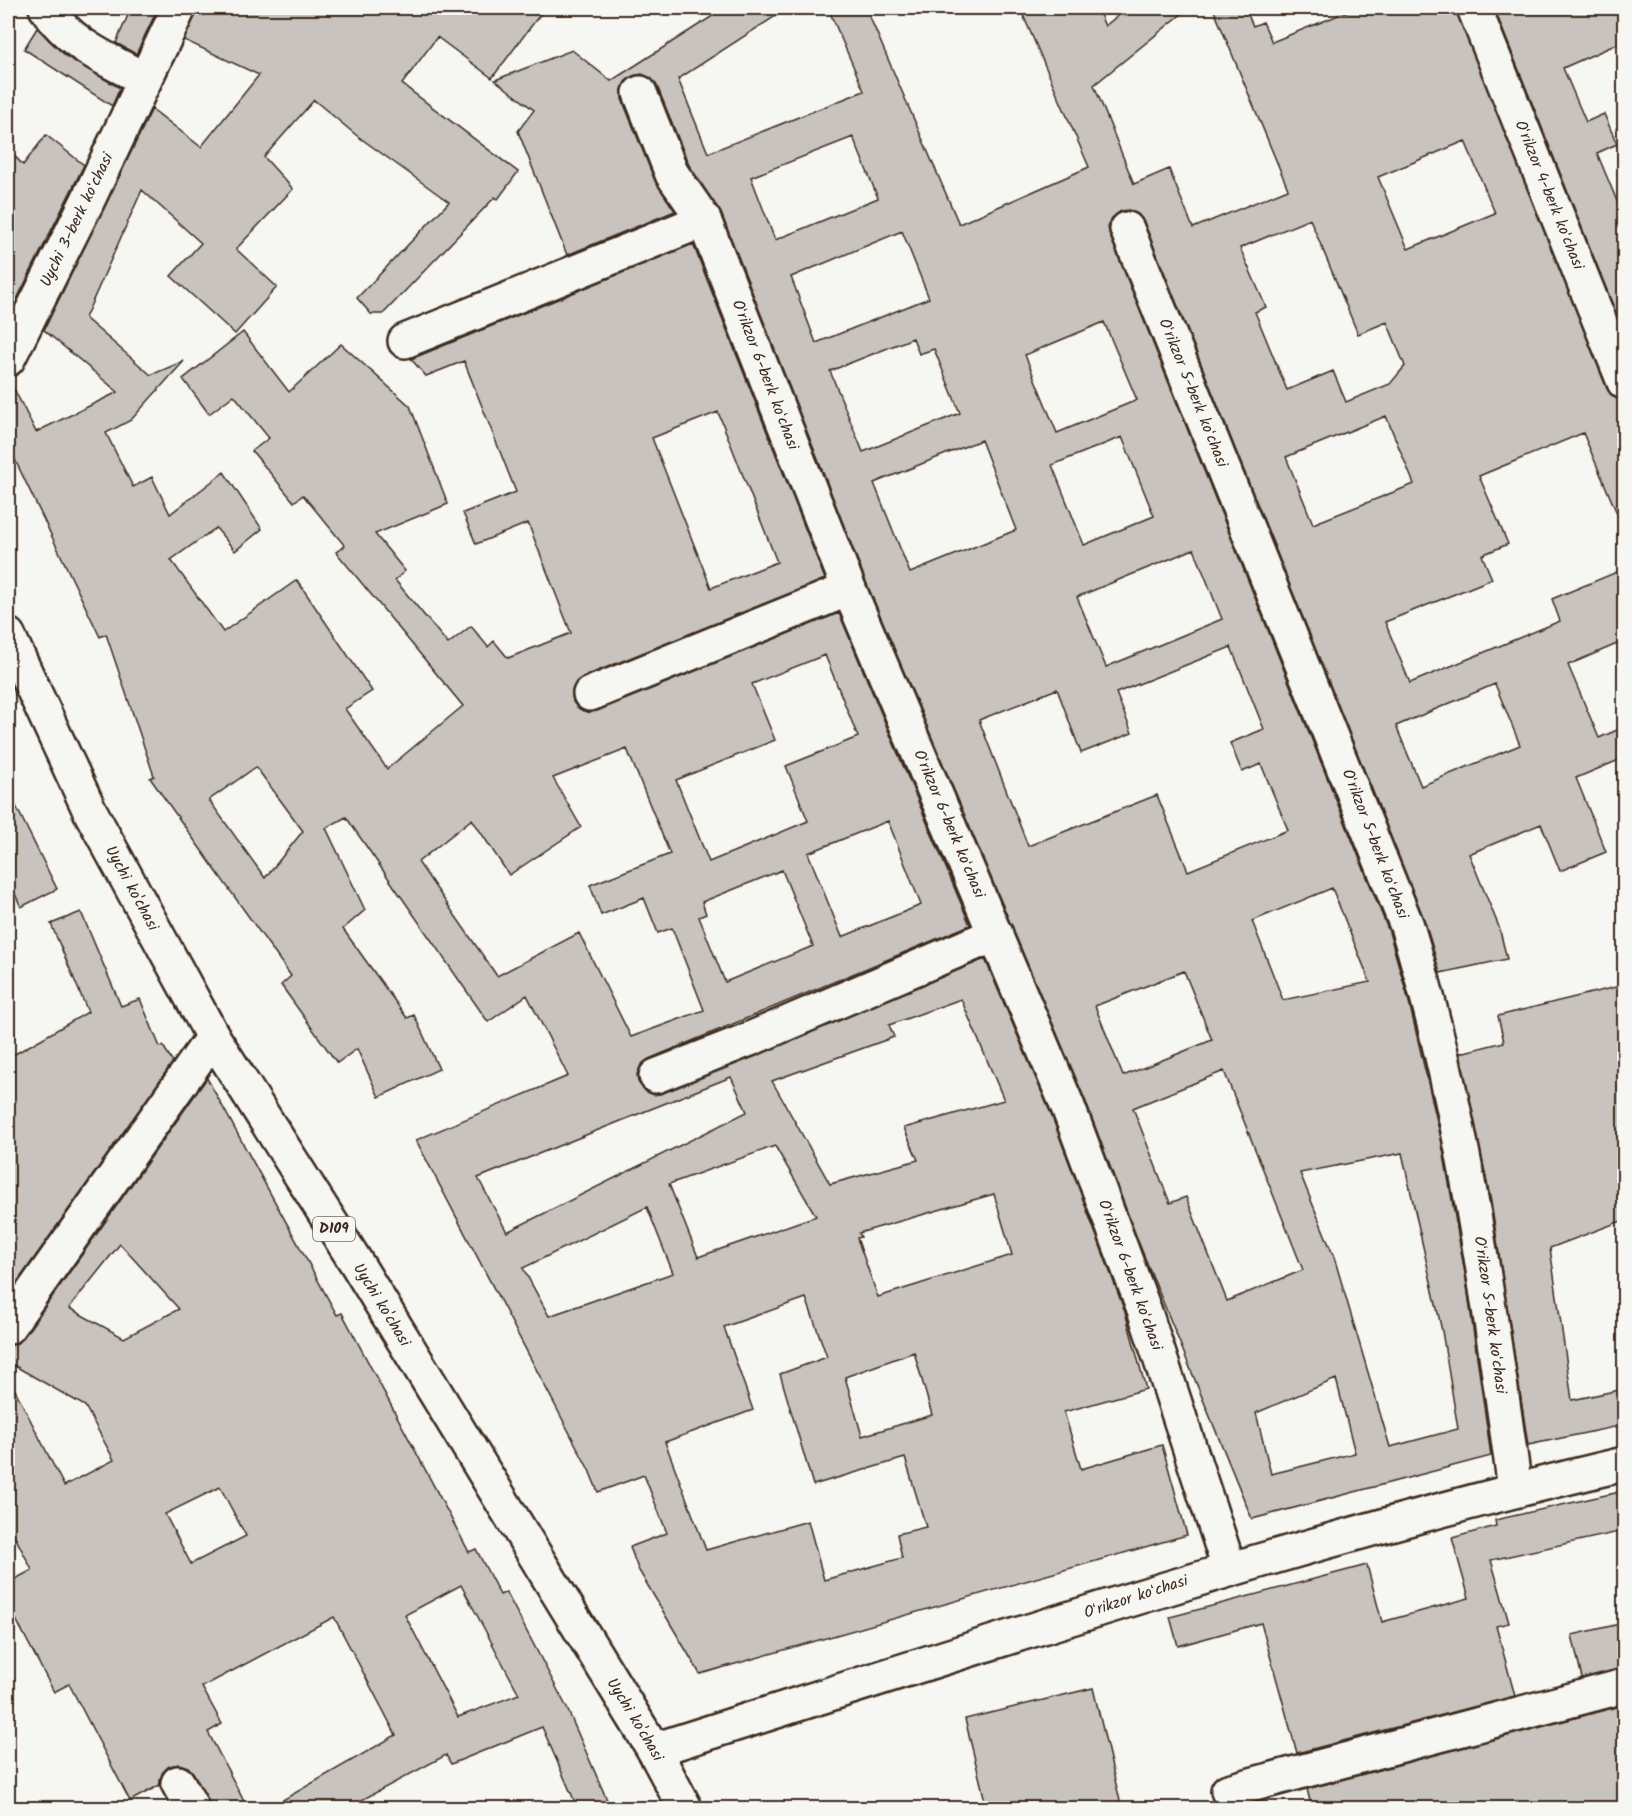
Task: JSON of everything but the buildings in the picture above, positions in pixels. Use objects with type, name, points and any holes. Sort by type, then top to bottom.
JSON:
[{"type":"street","points":[[46,8],[58,25],[76,42],[144,79]]},
{"type":"street","name":"Uychi 3-berk koʻchasi","points":[[8,359],[87,202],[179,8]]},
{"type":"street","name":"Oʻrikzor 4-berk koʻchasi","points":[[1474,8],[1624,382]]},
{"type":"street","name":"Oʻrikzor 6-berk koʻchasi","points":[[640,93],[672,174],[704,220],[849,589],[1068,1107],[1145,1312],[1229,1568]]},
{"type":"street","points":[[405,341],[704,220]]},
{"type":"street","name":"Oʻrikzor 5-berk koʻchasi","points":[[1127,229],[1407,926],[1428,994],[1484,1264],[1515,1490]]},
{"type":"street","points":[[590,694],[849,589]]},
{"type":"street","name":"Uychi ko'chasi","points":[[8,635],[90,811],[213,1037],[357,1264],[654,1750],[686,1809]]},
{"type":"street","points":[[656,1076],[750,1039],[996,934]]},
{"type":"street","points":[[8,1327],[213,1037]]},
{"type":"street","name":"Oʻrikzor koʻchasi","points":[[654,1750],[1229,1568],[1515,1490],[1624,1464]]},
{"type":"street","points":[[1228,1791],[1624,1686]]}]
